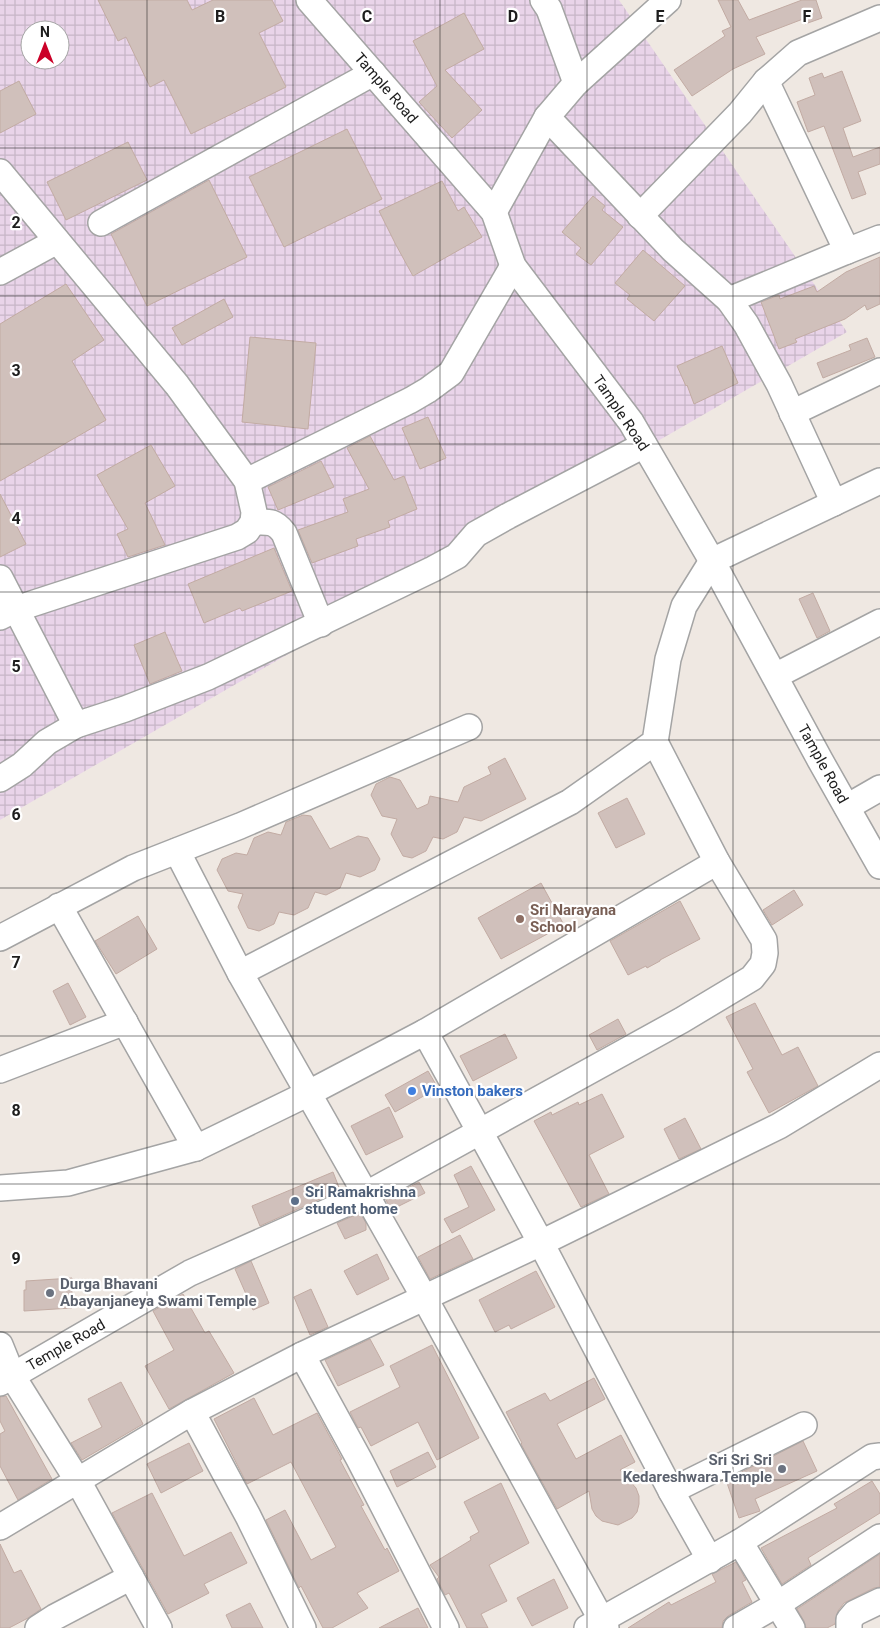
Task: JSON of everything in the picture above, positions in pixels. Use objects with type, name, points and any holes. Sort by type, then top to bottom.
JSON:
[{"type":"street","name":"Tample Road","points":[[309,0],[494,212],[513,266],[630,422],[712,561],[880,866]]},
{"type":"street","points":[[494,212],[546,117],[576,84],[668,0]]},
{"type":"street","points":[[548,3],[576,84]]},
{"type":"street","points":[[640,216],[740,113],[766,81],[798,53],[880,18]]},
{"type":"street","points":[[101,223],[373,73]]},
{"type":"street","points":[[766,81],[847,251]]},
{"type":"street","points":[[546,117],[673,250],[730,300],[746,324],[779,384],[834,502]]},
{"type":"street","points":[[0,172],[177,384],[247,481],[254,512],[253,522],[247,531],[237,537],[8,613]]},
{"type":"street","points":[[730,300],[880,238]]},
{"type":"street","points":[[0,272],[57,241]]},
{"type":"street","points":[[247,481],[412,400],[451,372],[513,266]]},
{"type":"street","points":[[792,413],[880,371]]},
{"type":"street","points":[[0,779],[22,766],[47,742],[76,725],[125,709],[208,677],[433,569],[457,556],[476,534],[644,445]]},
{"type":"street","points":[[240,973],[570,802],[655,742],[668,659],[684,606],[712,561],[880,481]]},
{"type":"street","points":[[253,522],[270,522],[279,525],[321,624]]},
{"type":"street","points":[[0,578],[8,613],[76,725]]},
{"type":"street","points":[[774,676],[880,622]]},
{"type":"street","points":[[0,938],[133,868],[329,789],[469,727]]},
{"type":"street","name":"Temple Road","points":[[6,1380],[190,1273],[365,1195],[682,1020],[752,978],[763,964],[765,953],[764,940],[717,862],[655,742]]},
{"type":"street","points":[[847,807],[880,788]]},
{"type":"street","points":[[177,850],[240,973],[424,1297],[598,1625],[740,1542],[872,1456],[880,1456]]},
{"type":"street","points":[[0,1188],[68,1183],[196,1148],[308,1094],[425,1032],[717,862]]},
{"type":"street","points":[[59,906],[196,1148]]},
{"type":"street","points":[[0,1070],[125,1022]]},
{"type":"street","points":[[425,1032],[541,1243],[670,1490],[710,1560]]},
{"type":"street","points":[[0,1527],[192,1412],[302,1355],[541,1243],[779,1126],[880,1065]]},
{"type":"street","points":[[0,1345],[6,1380],[78,1481],[159,1628]]},
{"type":"street","points":[[302,1355],[359,1459],[446,1628]]},
{"type":"street","points":[[192,1412],[248,1516],[303,1628]]},
{"type":"street","points":[[670,1490],[804,1425]]},
{"type":"street","points":[[736,1628],[778,1604],[880,1537]]},
{"type":"street","points":[[740,1542],[792,1628]]},
{"type":"street","points":[[38,1628],[131,1577]]},
{"type":"street","points":[[849,1628],[849,1620],[855,1613],[880,1601]]},
{"type":"shaded area","points":[[0,0],[619,0],[847,332],[0,820]]},
{"type":"building","points":[[98,0],[187,0],[192,10],[213,0],[272,0],[283,21],[259,33],[286,87],[191,134],[164,80],[150,87],[126,37],[118,41]]},
{"type":"building","points":[[718,0],[738,0],[749,20],[802,0],[816,0],[822,18],[805,24],[803,19],[756,37],[765,54],[733,69],[692,96],[674,70],[725,36],[722,31],[731,27]]},
{"type":"building","points":[[464,13],[484,49],[445,70],[482,110],[452,138],[419,102],[437,86],[413,41]]},
{"type":"building","points":[[842,71],[861,121],[843,128],[853,157],[880,147],[880,164],[858,172],[866,194],[852,199],[824,126],[808,132],[797,102],[815,95],[809,78],[822,73],[824,78]]},
{"type":"building","points":[[19,81],[36,114],[0,133],[0,91]]},
{"type":"building","points":[[347,129],[382,199],[284,247],[249,177]]},
{"type":"building","points":[[128,142],[147,180],[66,220],[47,182]]},
{"type":"building","points":[[209,180],[247,257],[147,306],[111,234]]},
{"type":"building","points":[[442,181],[458,211],[464,207],[482,237],[413,276],[379,211]]},
{"type":"building","points":[[593,196],[605,206],[602,210],[623,227],[591,265],[576,254],[581,248],[562,232]]},
{"type":"building","points":[[643,250],[685,286],[654,321],[627,299],[630,295],[615,283]]},
{"type":"building","points":[[880,257],[880,304],[867,310],[865,305],[845,319],[795,339],[797,342],[779,349],[761,302],[779,295],[780,299],[814,286],[817,292],[846,272]]},
{"type":"building","points":[[66,284],[104,340],[72,361],[106,420],[0,481],[0,324]]},
{"type":"building","points":[[224,299],[233,317],[182,345],[172,328]]},
{"type":"building","points":[[250,337],[316,343],[308,429],[242,422]]},
{"type":"building","points":[[867,338],[875,357],[823,378],[817,363],[851,350],[849,345]]},
{"type":"building","points":[[722,346],[738,383],[694,404],[677,366]]},
{"type":"building","points":[[428,417],[446,458],[420,469],[402,428]]},
{"type":"building","points":[[370,436],[394,480],[404,476],[417,509],[388,521],[390,527],[356,539],[358,546],[312,563],[298,530],[348,512],[343,499],[369,489],[347,448]]},
{"type":"building","points":[[151,445],[175,486],[145,503],[165,545],[128,557],[117,534],[128,529],[97,475]]},
{"type":"building","points":[[321,461],[334,487],[278,510],[268,487]]},
{"type":"building","points":[[0,494],[26,544],[0,557]]},
{"type":"building","points":[[274,548],[292,591],[242,611],[240,608],[204,623],[188,584]]},
{"type":"building","points":[[813,593],[830,631],[817,638],[799,599]]},
{"type":"building","points":[[165,632],[182,671],[150,684],[134,645]]},
{"type":"building","points":[[505,758],[526,799],[481,821],[464,817],[457,832],[443,839],[433,837],[426,851],[412,858],[403,856],[391,834],[397,819],[382,816],[371,795],[376,784],[390,777],[400,780],[417,809],[428,804],[430,796],[458,802],[464,787],[491,774],[488,767]]},
{"type":"building","points":[[627,798],[645,834],[616,848],[598,813]]},
{"type":"building","points":[[303,815],[311,816],[330,849],[358,836],[368,838],[380,859],[375,870],[360,877],[346,873],[340,888],[326,895],[315,892],[308,908],[294,915],[279,912],[274,924],[259,931],[248,928],[238,907],[243,894],[228,891],[217,870],[222,859],[236,853],[247,855],[254,838],[268,832],[281,835],[286,822]]},
{"type":"building","points":[[541,883],[564,925],[501,959],[478,918]]},
{"type":"building","points":[[794,890],[803,905],[772,925],[763,910]]},
{"type":"building","points":[[680,901],[700,939],[647,968],[646,966],[628,975],[610,941]]},
{"type":"building","points":[[138,916],[157,949],[116,974],[95,941]]},
{"type":"building","points":[[68,983],[86,1017],[70,1025],[53,991]]},
{"type":"building","points":[[755,1003],[782,1055],[798,1047],[818,1086],[769,1113],[747,1072],[753,1069],[726,1017]]},
{"type":"building","points":[[618,1019],[626,1034],[597,1050],[589,1035]]},
{"type":"building","points":[[505,1034],[517,1058],[473,1081],[460,1056]]},
{"type":"building","points":[[428,1071],[438,1088],[395,1112],[385,1095]]},
{"type":"building","points":[[602,1094],[624,1137],[589,1155],[609,1194],[581,1207],[534,1121],[551,1112],[552,1115],[578,1102],[579,1105]]},
{"type":"building","points":[[389,1107],[403,1137],[366,1155],[351,1126]]},
{"type":"building","points":[[685,1118],[701,1149],[679,1159],[664,1129]]},
{"type":"building","points":[[471,1166],[495,1210],[452,1233],[444,1219],[469,1207],[454,1175]]},
{"type":"building","points":[[333,1172],[340,1190],[260,1226],[252,1206]]},
{"type":"building","points":[[419,1182],[425,1193],[391,1210],[386,1200]]},
{"type":"building","points":[[360,1213],[366,1223],[366,1230],[345,1239],[337,1223]]},
{"type":"building","points":[[460,1235],[473,1259],[430,1279],[418,1257]]},
{"type":"building","points":[[377,1254],[389,1279],[357,1295],[344,1271]]},
{"type":"building","points":[[251,1261],[269,1303],[253,1310],[235,1269]]},
{"type":"building","points":[[536,1271],[555,1307],[511,1329],[509,1325],[495,1332],[479,1300]]},
{"type":"building","points":[[72,1278],[72,1308],[24,1311],[26,1281]]},
{"type":"building","points":[[311,1289],[328,1327],[310,1335],[294,1297]]},
{"type":"building","points":[[183,1294],[205,1333],[209,1331],[234,1373],[169,1409],[145,1366],[174,1350],[153,1311]]},
{"type":"building","points":[[370,1339],[384,1365],[338,1386],[325,1360]]},
{"type":"building","points":[[432,1345],[479,1438],[437,1460],[418,1422],[371,1446],[361,1427],[358,1428],[350,1412],[400,1387],[390,1366]]},
{"type":"building","points":[[594,1378],[605,1399],[557,1424],[576,1459],[621,1435],[635,1462],[620,1470],[636,1488],[639,1504],[637,1512],[632,1518],[618,1525],[602,1521],[596,1516],[592,1509],[589,1491],[557,1509],[521,1444],[506,1412],[545,1393],[550,1401]]},
{"type":"building","points":[[121,1382],[143,1424],[82,1460],[71,1443],[102,1427],[88,1399]]},
{"type":"building","points":[[6,1396],[52,1479],[18,1500],[0,1466],[0,1434],[5,1431],[0,1421],[0,1397]]},
{"type":"building","points":[[254,1398],[273,1435],[317,1413],[364,1505],[361,1506],[399,1571],[357,1593],[368,1608],[332,1628],[323,1628],[301,1586],[299,1588],[266,1520],[285,1510],[311,1560],[336,1547],[291,1462],[247,1484],[214,1419]]},
{"type":"building","points":[[803,1441],[817,1471],[755,1499],[760,1511],[739,1518],[726,1480]]},
{"type":"building","points":[[189,1443],[203,1471],[161,1493],[147,1464]]},
{"type":"building","points":[[428,1452],[436,1467],[397,1487],[390,1471]]},
{"type":"building","points":[[872,1481],[880,1494],[880,1513],[808,1558],[811,1565],[782,1584],[761,1548],[837,1508],[834,1504]]},
{"type":"building","points":[[501,1483],[529,1543],[489,1565],[507,1601],[481,1614],[488,1628],[467,1628],[449,1593],[445,1595],[437,1579],[439,1577],[430,1565],[471,1540],[470,1537],[479,1532],[464,1502]]},
{"type":"building","points":[[152,1493],[184,1556],[231,1532],[247,1563],[204,1584],[209,1593],[168,1614],[112,1513]]},
{"type":"building","points":[[0,1544],[14,1573],[21,1570],[41,1609],[9,1628],[0,1628]]},
{"type":"building","points":[[880,1554],[880,1587],[874,1588],[844,1603],[838,1611],[835,1624],[827,1628],[806,1628],[797,1609]]},
{"type":"building","points":[[736,1562],[746,1580],[742,1582],[752,1602],[728,1616],[723,1621],[722,1628],[628,1628],[669,1602],[671,1605],[716,1582],[712,1574]]},
{"type":"building","points":[[554,1579],[568,1608],[532,1626],[517,1598]]},
{"type":"building","points":[[250,1603],[263,1628],[232,1628],[226,1615]]},
{"type":"building","points":[[418,1608],[428,1628],[379,1628]]},
{"type":"place","name":"Sri Narayana School","points":[[520,919]]},
{"type":"place","name":"Vinston bakers","points":[[412,1091]]},
{"type":"place","name":"Sri Ramakrishna student home","points":[[295,1201]]},
{"type":"place","name":"Durga Bhavani Abayanjaneya Swami Temple","points":[[50,1293]]},
{"type":"place","name":"Sri Sri Sri Kedareshwara Temple","points":[[782,1469]]}]
